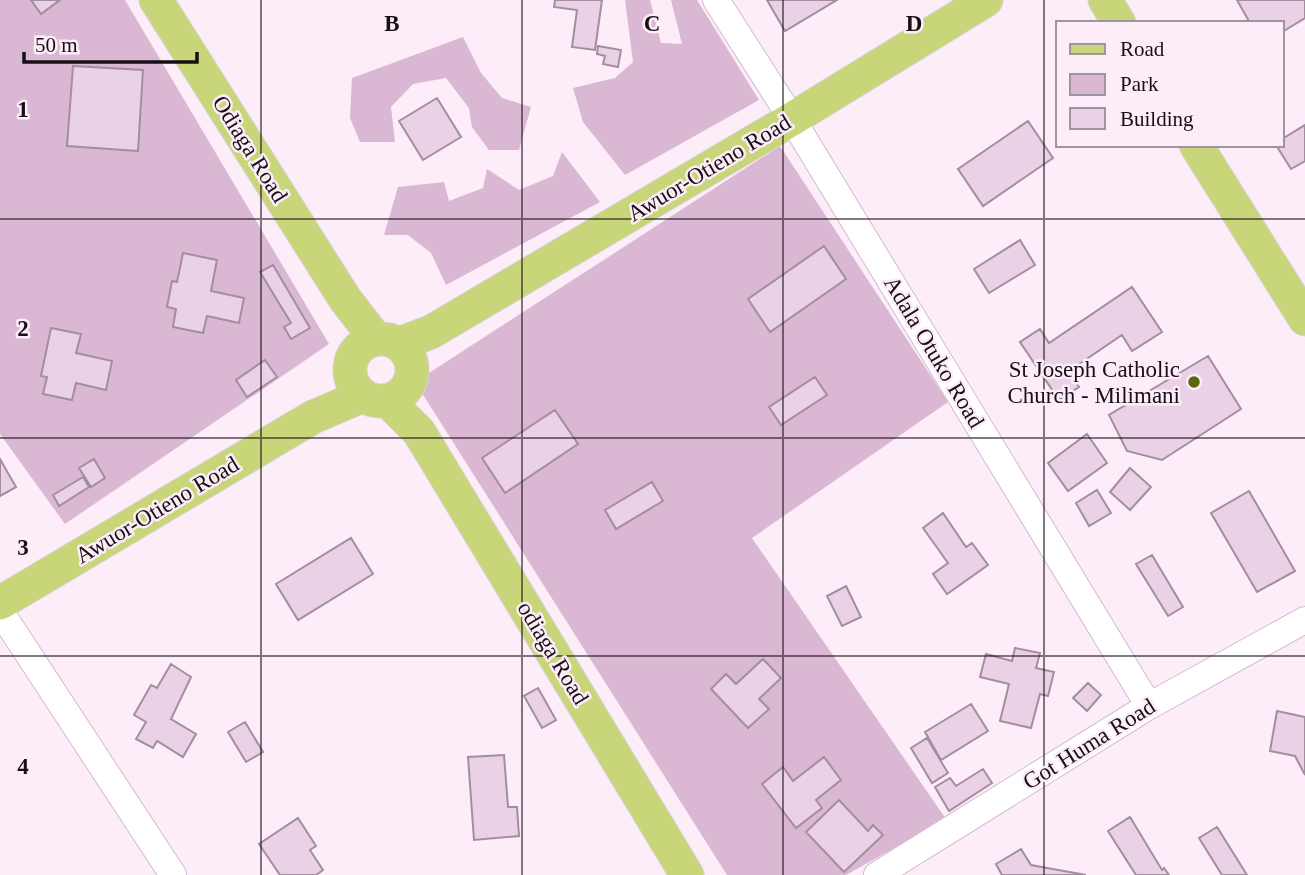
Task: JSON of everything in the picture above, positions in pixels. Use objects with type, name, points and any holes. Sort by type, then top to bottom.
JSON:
[{"type":"main road","name":"Odiaga Road","points":[[156,0],[345,299],[382,370]]},
{"type":"main road","name":"Awuor-Otieno Road","points":[[0,603],[313,417],[382,370],[431,332],[792,119],[986,0]]},
{"type":"main road","points":[[1105,0],[1118,21]]},
{"type":"main road","points":[[1197,147],[1305,319]]},
{"type":"main road","name":"odiaga Road","points":[[382,370],[687,875]]},
{"type":"street","name":"Adala Otuko Road","points":[[716,0],[792,119],[1149,706]]},
{"type":"street","points":[[0,611],[173,875]]},
{"type":"street","name":"Got Huma Road","points":[[877,875],[1149,706],[1305,620]]},
{"type":"green space","points":[[0,0],[125,0],[329,344],[65,524],[0,434]]},
{"type":"green space","points":[[625,0],[650,0],[661,43],[682,44],[671,0],[697,0],[759,100],[625,175],[583,122],[573,88],[615,78],[633,62]]},
{"type":"green space","points":[[463,37],[481,73],[502,98],[531,107],[519,150],[489,150],[472,127],[469,108],[446,78],[413,84],[391,107],[395,142],[360,142],[350,118],[352,78]]},
{"type":"green space","points":[[780,146],[948,402],[752,538],[946,819],[846,875],[727,875],[415,382]]},
{"type":"green space","points":[[562,152],[600,202],[446,285],[431,253],[408,235],[384,235],[398,187],[444,182],[449,201],[483,188],[487,169],[519,190],[553,176]]},
{"type":"building","points":[[31,0],[60,0],[41,14]]},
{"type":"building","points":[[555,0],[602,0],[595,50],[572,47],[577,10],[554,7]]},
{"type":"building","points":[[767,0],[837,0],[785,31]]},
{"type":"building","points":[[1237,0],[1305,0],[1305,18],[1284,31],[1284,21],[1249,21]]},
{"type":"building","points":[[598,46],[621,50],[618,67],[603,64],[605,56],[597,54]]},
{"type":"building","points":[[73,66],[143,70],[138,151],[67,146]]},
{"type":"building","points":[[437,98],[461,137],[423,160],[399,121]]},
{"type":"building","points":[[1028,121],[1053,158],[983,206],[958,169]]},
{"type":"building","points":[[1305,125],[1305,161],[1291,169],[1277,147],[1284,147],[1284,138]]},
{"type":"building","points":[[1020,240],[1035,265],[989,293],[974,269]]},
{"type":"building","points":[[824,246],[846,279],[770,332],[748,299]]},
{"type":"building","points":[[183,253],[217,260],[211,291],[244,298],[239,323],[207,316],[203,333],[173,327],[176,309],[167,307],[172,281],[177,282]]},
{"type":"building","points":[[273,265],[310,328],[291,339],[284,327],[291,323],[260,272]]},
{"type":"building","points":[[1132,287],[1162,332],[1132,351],[1122,335],[1069,371],[1079,387],[1059,400],[1020,342],[1040,329],[1049,343]]},
{"type":"building","points":[[51,328],[81,334],[76,353],[112,361],[106,390],[76,383],[72,400],[43,394],[47,377],[41,376]]},
{"type":"building","name":"St Joseph Catholic Church - Milimani","points":[[1208,356],[1241,409],[1162,460],[1127,451],[1109,415]]},
{"type":"building","points":[[265,360],[277,377],[247,397],[236,380]]},
{"type":"building","points":[[815,377],[827,395],[781,425],[769,407]]},
{"type":"building","points":[[555,410],[578,444],[505,493],[482,458]]},
{"type":"building","points":[[1087,434],[1107,463],[1068,491],[1048,463]]},
{"type":"building","points":[[0,459],[16,487],[0,496]]},
{"type":"building","points":[[94,459],[105,478],[91,487],[79,468]]},
{"type":"building","points":[[1130,468],[1151,487],[1130,510],[1110,492]]},
{"type":"building","points":[[83,477],[89,487],[59,506],[53,495]]},
{"type":"building","points":[[652,482],[663,501],[616,529],[605,510]]},
{"type":"building","points":[[1097,490],[1111,513],[1089,526],[1076,503]]},
{"type":"building","points":[[1249,491],[1295,571],[1257,592],[1211,513]]},
{"type":"building","points":[[943,513],[966,547],[972,543],[988,565],[947,594],[933,574],[948,563],[923,528]]},
{"type":"building","points":[[351,538],[373,574],[298,620],[276,584]]},
{"type":"building","points":[[1152,555],[1183,607],[1168,616],[1136,564]]},
{"type":"building","points":[[846,586],[861,617],[842,626],[827,596]]},
{"type":"building","points":[[1015,648],[1040,653],[1036,668],[1054,672],[1048,696],[1040,694],[1031,728],[1000,721],[1009,684],[980,677],[986,654],[1012,661]]},
{"type":"building","points":[[763,659],[781,678],[759,699],[769,709],[748,728],[711,689],[726,674],[736,684]]},
{"type":"building","points":[[171,664],[191,677],[171,719],[196,734],[183,757],[157,741],[153,748],[136,739],[146,722],[134,715],[151,685],[157,688]]},
{"type":"building","points":[[1088,683],[1101,695],[1087,711],[1073,698]]},
{"type":"building","points":[[538,688],[556,720],[542,728],[524,696]]},
{"type":"building","points":[[971,704],[988,731],[941,760],[925,732]]},
{"type":"building","points":[[1277,711],[1305,717],[1305,775],[1295,756],[1270,751]]},
{"type":"building","points":[[245,722],[263,752],[246,762],[228,732]]},
{"type":"building","points":[[927,738],[948,773],[932,783],[911,748]]},
{"type":"building","points":[[504,755],[508,807],[517,807],[519,836],[474,840],[468,757]]},
{"type":"building","points":[[824,757],[841,780],[816,800],[822,808],[796,828],[762,784],[783,767],[793,781]]},
{"type":"building","points":[[983,769],[992,783],[949,811],[935,787],[950,778],[956,786]]},
{"type":"building","points":[[839,800],[868,831],[873,825],[883,835],[844,872],[806,832]]},
{"type":"building","points":[[1130,817],[1162,870],[1164,868],[1169,875],[1136,875],[1108,831]]},
{"type":"building","points":[[298,818],[316,846],[310,850],[323,870],[316,875],[280,875],[259,844]]},
{"type":"building","points":[[1217,827],[1247,875],[1222,875],[1199,838]]},
{"type":"building","points":[[1021,849],[1031,865],[1086,875],[1002,875],[996,864]]},
{"type":"place","name":"St Joseph Catholic Church - Milimani","points":[[1194,382]]}]
